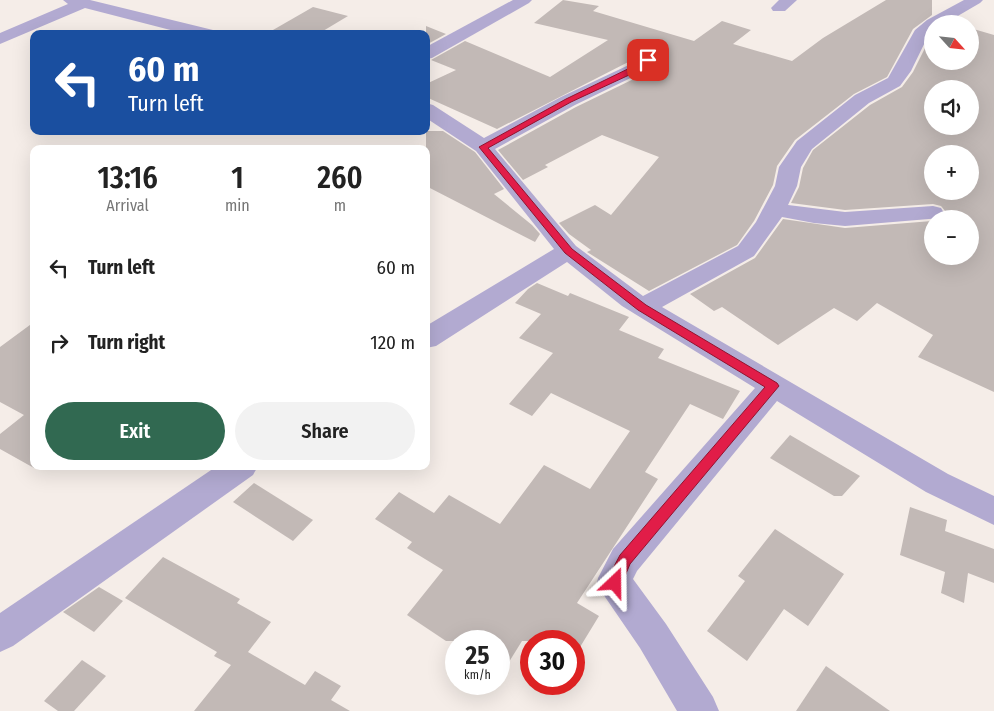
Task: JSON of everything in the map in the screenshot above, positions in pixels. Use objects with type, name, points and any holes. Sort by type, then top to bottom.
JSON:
[{"type":"street","points":[[430,52],[524,0]]},
{"type":"street","points":[[642,307],[698,275],[746,251],[767,224],[786,186],[790,167],[804,145],[862,99],[894,82],[902,71],[921,34],[933,23],[975,0]]},
{"type":"street","points":[[0,39],[76,2],[191,30]]},
{"type":"street","points":[[483,147],[568,101],[639,67],[648,60]]},
{"type":"street","points":[[430,112],[483,147],[568,251],[642,307],[937,484],[994,511]]},
{"type":"street","points":[[774,209],[814,217],[855,219],[911,212],[924,213]]},
{"type":"street","points":[[430,337],[568,251]]},
{"type":"street","points":[[699,711],[653,636],[615,583],[616,578],[631,552],[773,386]]},
{"type":"street","points":[[0,634],[236,470]]},
{"type":"building","points":[[563,0],[599,6],[593,11],[694,41],[722,21],[751,30],[733,44],[792,61],[823,38],[886,0],[932,0],[932,15],[924,15],[924,21],[913,29],[887,77],[854,94],[795,140],[777,166],[773,185],[754,221],[737,245],[649,291],[587,252],[591,250],[569,234],[559,223],[595,205],[611,215],[659,157],[602,135],[545,165],[548,167],[523,180],[498,150],[576,107],[646,73],[658,61],[656,55],[642,55],[497,129],[430,99],[430,82],[456,70],[431,60],[465,41],[550,77],[608,40],[534,23]]},
{"type":"building","points":[[313,7],[348,16],[325,30],[273,30]]},
{"type":"building","points":[[426,26],[446,34],[430,43],[430,30],[426,30]]},
{"type":"building","points":[[979,31],[994,35],[994,392],[918,357],[933,335],[877,303],[857,321],[834,308],[778,345],[722,307],[714,311],[690,294],[755,258],[783,219],[845,228],[924,222],[924,265],[979,265],[979,210],[944,210],[941,206],[933,204],[845,210],[791,203],[799,187],[803,168],[813,150],[870,105],[902,87],[913,72],[924,50],[924,70],[979,70]]},
{"type":"building","points":[[430,131],[443,131],[475,152],[504,189],[494,194],[532,225],[540,234],[535,242],[430,188],[430,145],[426,145],[426,135],[430,135]]},
{"type":"building","points":[[537,283],[568,296],[570,293],[629,317],[619,330],[664,349],[658,358],[740,391],[723,419],[690,404],[645,472],[658,479],[577,603],[599,616],[585,639],[585,630],[520,630],[520,644],[510,660],[510,630],[445,630],[445,640],[407,615],[443,570],[407,548],[412,542],[375,519],[399,492],[434,513],[449,495],[500,524],[544,465],[590,489],[630,431],[551,393],[532,416],[509,404],[553,353],[519,338],[541,314],[515,303],[528,289]]},
{"type":"building","points":[[30,325],[30,466],[0,449],[0,434],[24,415],[0,402],[0,347]]},
{"type":"building","points":[[790,435],[860,476],[842,496],[834,496],[770,458]]},
{"type":"building","points":[[254,483],[313,520],[293,541],[233,502]]},
{"type":"building","points":[[910,507],[947,520],[945,531],[994,549],[994,583],[968,573],[964,603],[941,593],[945,572],[900,555]]},
{"type":"building","points":[[775,529],[844,574],[808,626],[784,609],[747,661],[707,631],[745,581],[738,576]]},
{"type":"building","points":[[163,557],[240,599],[237,603],[271,622],[248,652],[305,685],[315,671],[341,686],[331,700],[350,711],[194,711],[231,665],[214,656],[217,652],[125,598]]},
{"type":"building","points":[[99,587],[123,601],[94,632],[63,612]]},
{"type":"building","points":[[82,660],[106,676],[74,711],[58,711],[44,701]]},
{"type":"building","points":[[826,666],[890,711],[796,711]]},
{"type":"route","points":[[615,583],[625,560],[773,386],[631,300],[568,251],[483,147],[568,101],[639,67],[648,60]]}]
